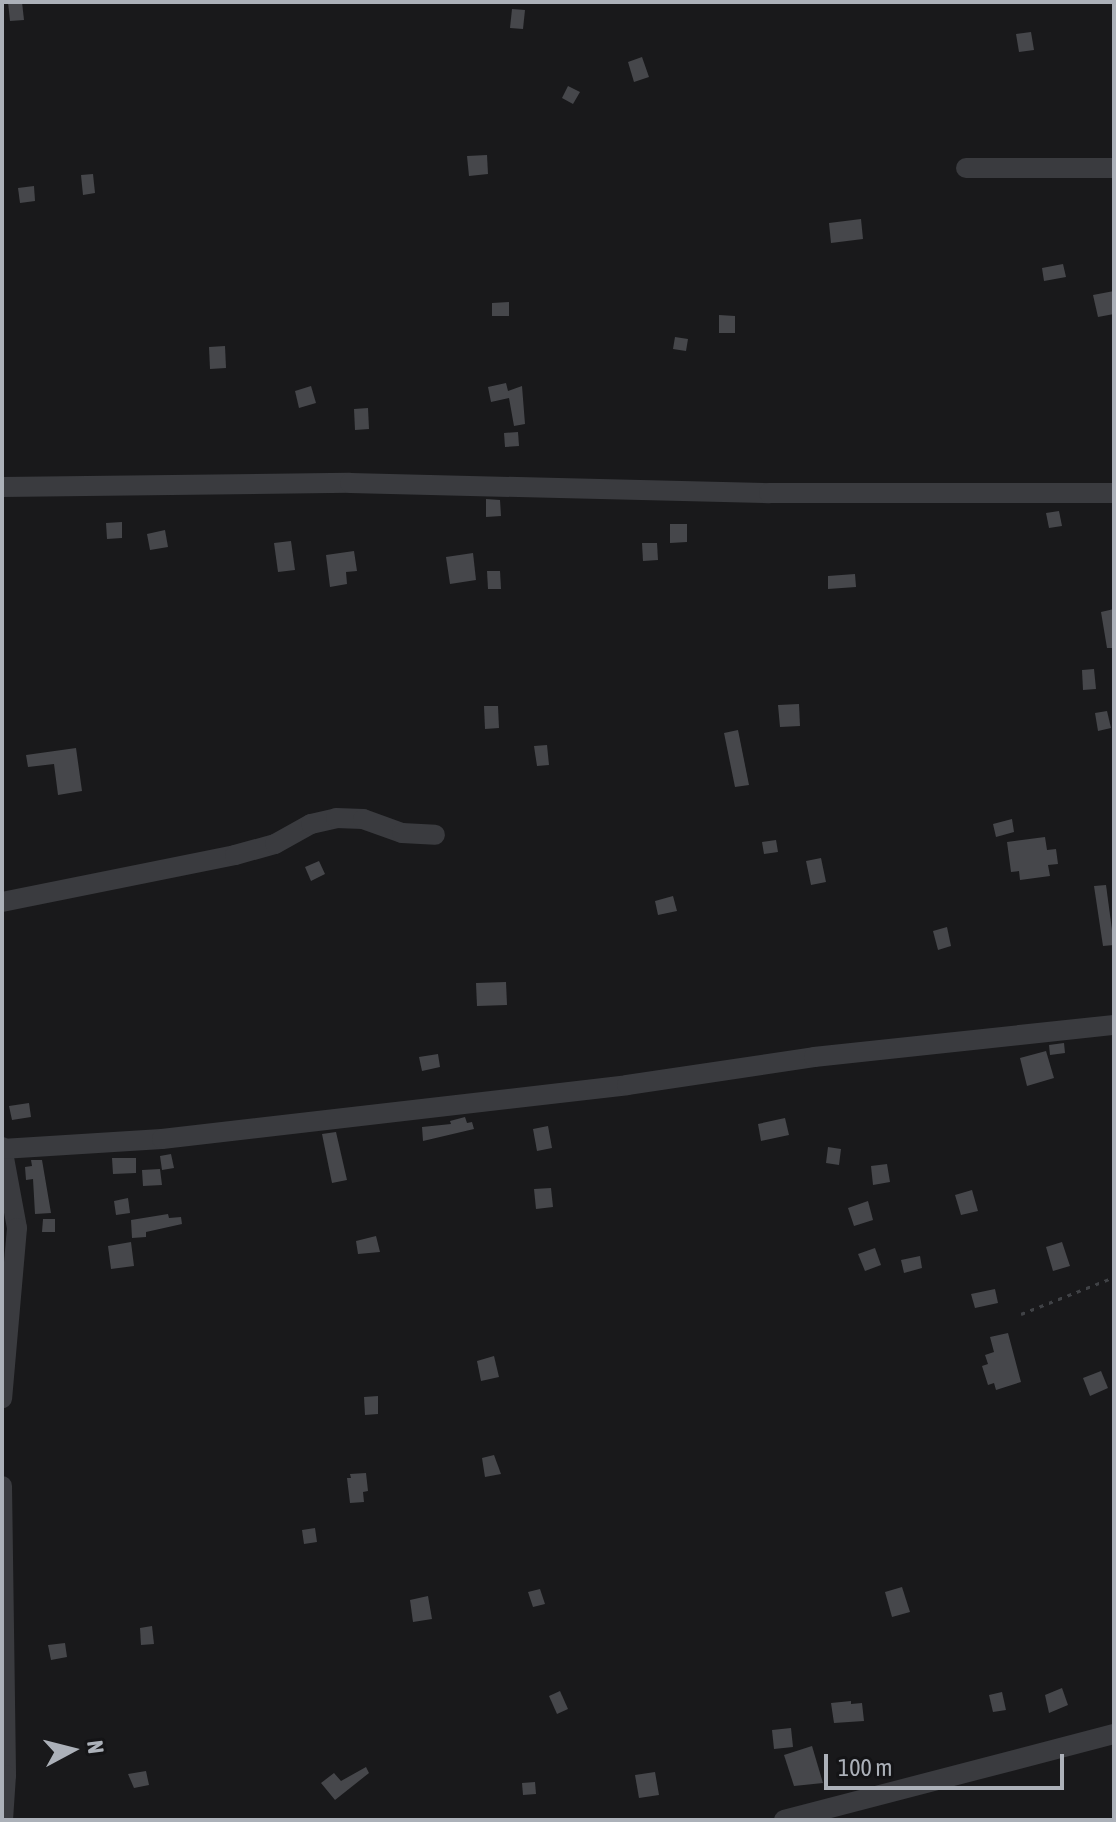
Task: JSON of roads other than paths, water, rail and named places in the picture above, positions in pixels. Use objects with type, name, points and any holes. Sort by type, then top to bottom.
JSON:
[{"type":"street","points":[[966,168],[1114,168]]},
{"type":"street","points":[[2,487],[350,483],[643,491],[1114,493]]},
{"type":"street","points":[[2,902],[235,855],[275,844],[311,824],[336,818],[363,819],[402,833],[435,835]]},
{"type":"street","points":[[2,1398],[17,1239],[2,1148],[162,1139],[627,1085],[814,1057],[1114,1025]]},
{"type":"street","points":[[2,1486],[3,1820]]},
{"type":"street","points":[[784,1820],[1114,1734]]}]
